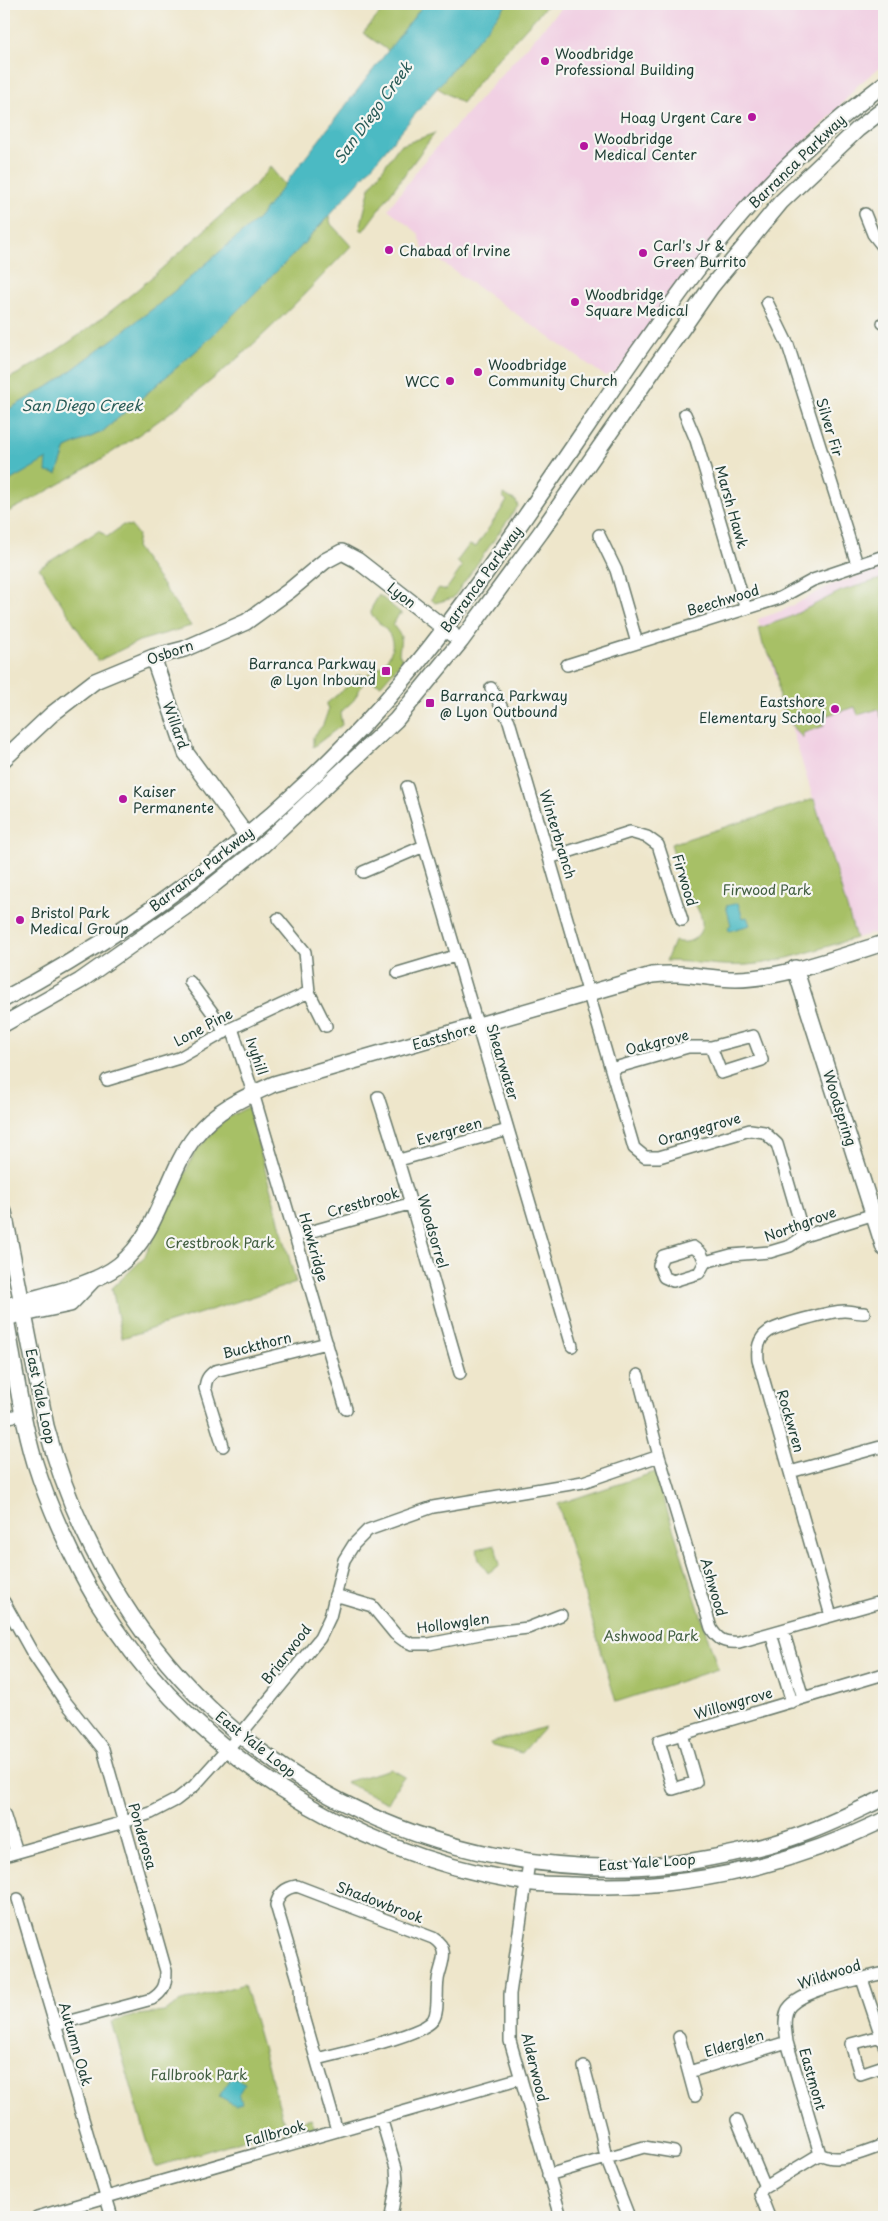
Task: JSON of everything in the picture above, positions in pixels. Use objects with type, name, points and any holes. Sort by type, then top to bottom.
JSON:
[{"type":"main road","name":"Barranca Parkway","points":[[4,999],[63,966],[177,890],[246,835],[336,754],[389,699],[445,629],[522,522],[694,274],[765,188],[854,106],[884,84]]},
{"type":"main road","name":"Barranca Parkway","points":[[4,1024],[80,982],[191,904],[263,845],[396,720],[461,641],[541,532],[711,287],[781,202],[858,129],[884,109]]},
{"type":"main road","points":[[657,325],[676,338]]},
{"type":"main road","name":"Lyon","points":[[342,552],[357,560],[461,641]]},
{"type":"main road","name":"Osborn","points":[[4,759],[52,714],[95,681],[153,657],[184,649],[246,622],[289,591],[325,561],[342,552]]},
{"type":"main road","name":"Willard","points":[[153,657],[186,753],[246,835]]},
{"type":"main road","name":"Eastshore","points":[[4,1313],[22,1308],[70,1304],[92,1282],[121,1264],[135,1249],[158,1212],[196,1135],[210,1120],[234,1101],[274,1084],[588,992],[659,974],[686,973],[736,979],[796,968],[884,944]]},
{"type":"main road","name":"Woodspring","points":[[796,968],[879,1213],[884,1248]]},
{"type":"main road","name":"East Yale Loop","points":[[4,1212],[22,1308],[55,1460],[90,1546],[136,1623],[197,1696],[240,1735],[301,1780],[383,1821],[427,1838],[529,1862],[630,1866],[691,1861],[749,1850],[796,1837],[884,1798]]},
{"type":"main road","name":"East Yale Loop","points":[[4,1313],[35,1463],[44,1489],[77,1564],[97,1600],[147,1669],[178,1704],[227,1750],[276,1786],[354,1830],[424,1858],[526,1883],[602,1887],[662,1885],[720,1876],[766,1866],[813,1851],[884,1820]]},
{"type":"street","points":[[865,214],[873,234],[884,248]]},
{"type":"street","name":"Silver Fir","points":[[767,302],[788,345],[857,564]]},
{"type":"street","name":"Marsh Hawk","points":[[685,414],[696,440],[746,609]]},
{"type":"street","points":[[599,535],[616,570],[637,643]]},
{"type":"street","name":"Beechwood","points":[[567,665],[780,598],[813,580],[884,556]]},
{"type":"street","name":"Winterbranch","points":[[491,688],[509,721],[588,992]]},
{"type":"street","name":"Shearwater","points":[[407,787],[455,956],[572,1346]]},
{"type":"street","name":"Firwood","points":[[549,858],[630,832],[647,837],[658,844],[682,920]]},
{"type":"street","points":[[363,872],[424,846]]},
{"type":"street","points":[[278,919],[304,952],[310,992],[326,1026]]},
{"type":"street","points":[[398,973],[455,956]]},
{"type":"street","name":"Ivyhill","points":[[190,982],[220,1023],[228,1030],[253,1093]]},
{"type":"street","name":"Lone Pine","points":[[107,1080],[179,1058],[228,1030],[310,992]]},
{"type":"street","name":"Orangegrove","points":[[588,992],[630,1140],[634,1148],[644,1157],[659,1157],[750,1130],[757,1130],[770,1136],[777,1144],[804,1236]]},
{"type":"street","name":"Oakgrove","points":[[611,1070],[688,1047],[710,1047],[753,1036],[762,1060],[721,1073],[710,1047]]},
{"type":"street","name":"Hawkridge","points":[[253,1093],[346,1409]]},
{"type":"street","name":"Woodsorrel","points":[[378,1097],[399,1160],[410,1204],[460,1373]]},
{"type":"street","name":"Evergreen","points":[[399,1160],[508,1130]]},
{"type":"street","name":"Crestbrook","points":[[296,1236],[410,1204]]},
{"type":"street","name":"Northgrove","points":[[705,1262],[731,1255],[770,1252],[790,1246],[804,1236],[879,1213]]},
{"type":"street","name":"Rockwren","points":[[831,1616],[758,1360],[759,1343],[769,1331],[806,1319],[842,1311],[864,1313]]},
{"type":"street","name":"Buckthorn","points":[[224,1446],[205,1388],[206,1379],[210,1374],[215,1371],[327,1343]]},
{"type":"street","name":"Ashwood","points":[[638,1375],[659,1456],[711,1628],[717,1638],[727,1643],[771,1634],[884,1601]]},
{"type":"street","points":[[4,1418],[24,1414]]},
{"type":"street","points":[[790,1472],[884,1446]]},
{"type":"street","name":"Briarwood","points":[[4,1856],[124,1822],[176,1800],[194,1786],[240,1735],[320,1638],[330,1617],[344,1560],[354,1544],[368,1530],[433,1506],[583,1482],[659,1456]]},
{"type":"street","name":"Hollowglen","points":[[336,1596],[372,1606],[395,1634],[402,1640],[412,1644],[429,1644],[485,1633],[528,1628],[561,1615]]},
{"type":"street","name":"Ponderosa","points":[[4,1602],[33,1654],[64,1700],[103,1749],[166,1971],[166,1984],[160,1994],[152,1999],[55,2025]]},
{"type":"street","points":[[783,1630],[798,1700]]},
{"type":"street","name":"Willowgrove","points":[[771,1634],[798,1700]]},
{"type":"street","name":"Willowgrove","points":[[682,1734],[696,1782],[673,1789],[659,1740],[884,1674]]},
{"type":"street","points":[[4,1814],[16,1852]]},
{"type":"street","name":"Alderwood","points":[[529,1862],[510,1994],[510,2041],[548,2175],[562,2217]]},
{"type":"street","name":"Shadowbrook","points":[[317,2059],[393,2038],[427,2026],[436,2014],[436,1987],[444,1962],[444,1951],[441,1943],[433,1938],[297,1886],[288,1887],[277,1899],[276,1905],[300,1986],[301,2006],[337,2131]]},
{"type":"street","name":"Autumn Oak","points":[[18,1899],[112,2217]]},
{"type":"street","name":"Wildwood","points":[[788,2010],[799,1998],[884,1973]]},
{"type":"street","points":[[862,1979],[883,2040],[851,2044],[860,2074],[884,2066]]},
{"type":"street","name":"Eastmont","points":[[788,2010],[785,2027],[787,2042],[820,2154]]},
{"type":"street","name":"Elderglen","points":[[679,2037],[695,2096]]},
{"type":"street","name":"Elderglen","points":[[689,2072],[787,2042]]},
{"type":"street","points":[[584,2067],[606,2158],[629,2217]]},
{"type":"street","name":"Fallbrook","points":[[37,2217],[521,2078]]},
{"type":"street","points":[[381,2118],[396,2168],[397,2182],[391,2217]]},
{"type":"street","points":[[737,2120],[765,2188]]},
{"type":"street","points":[[769,2217],[760,2194],[762,2189],[820,2154],[828,2159],[840,2158],[884,2145]]},
{"type":"street","points":[[548,2175],[644,2147],[674,2152]]},
{"type":"shaded area","points":[[565,4],[884,4],[884,64],[858,85],[834,113],[773,172],[616,372],[605,376],[423,249],[418,233],[388,209],[425,160]]},
{"type":"shaded area","name":"Eastshore Elementary School","points":[[884,568],[884,930],[856,938],[758,619],[784,610],[831,585]]},
{"type":"green space","points":[[388,4],[424,4],[389,51],[363,33]]},
{"type":"green space","points":[[507,4],[548,4],[491,66],[462,103],[436,87]]},
{"type":"green space","points":[[435,133],[363,231],[360,229],[370,187],[399,146]]},
{"type":"green space","points":[[270,167],[285,185],[258,219],[158,305],[56,382],[4,412],[4,381],[38,362],[104,317],[165,266],[254,186]]},
{"type":"green space","points":[[329,216],[331,224],[351,246],[263,335],[204,387],[140,434],[39,496],[4,514],[4,484],[47,458],[57,474],[66,448],[102,432],[204,344],[297,251]]},
{"type":"green space","points":[[503,494],[516,501],[518,506],[453,598],[435,603],[431,599],[439,588],[446,590],[462,567],[457,561],[469,545],[476,547],[507,501]]},
{"type":"green space","points":[[123,525],[131,526],[138,535],[136,547],[191,626],[139,641],[98,661],[39,568],[100,530],[107,537]]},
{"type":"green space","points":[[884,578],[884,718],[882,719],[878,709],[858,715],[855,707],[821,717],[824,726],[803,733],[803,738],[794,729],[779,700],[777,675],[772,659],[763,645],[759,628],[788,618],[841,591]]},
{"type":"green space","points":[[379,595],[402,614],[399,614],[393,625],[401,636],[399,654],[403,660],[381,685],[369,680],[363,683],[354,700],[340,713],[342,725],[313,747],[313,737],[323,725],[329,708],[326,704],[350,684],[348,681],[359,674],[364,676],[377,669],[391,652],[391,638],[371,613],[372,607]]},
{"type":"green space","name":"Firwood Park","points":[[814,799],[856,938],[788,958],[760,964],[727,965],[666,961],[674,941],[686,942],[694,939],[701,931],[702,924],[699,911],[684,885],[671,844]]},
{"type":"green space","name":"Crestbrook Park","points":[[248,1107],[296,1283],[122,1338],[112,1288],[144,1258],[195,1152],[225,1119]]},
{"type":"green space","name":"Ashwood Park","points":[[655,1472],[718,1669],[616,1702],[558,1504]]},
{"type":"green space","points":[[495,1545],[500,1565],[488,1573],[479,1560],[477,1549]]},
{"type":"green space","points":[[545,1727],[522,1753],[492,1746],[490,1743]]},
{"type":"green space","points":[[391,1769],[405,1777],[400,1781],[388,1803],[345,1782]]},
{"type":"green space","name":"Fallbrook Park","points":[[244,1984],[285,2126],[311,2118],[315,2127],[287,2135],[285,2127],[155,2167],[112,2022],[137,2015],[164,2012],[179,2003]]},
{"type":"water","name":"San Diego Creek","points":[[424,4],[507,4],[357,184],[297,251],[204,344],[102,432],[66,448],[57,474],[46,472],[47,459],[4,484],[4,412],[56,382],[158,305],[258,219]]},
{"type":"water","points":[[738,903],[743,918],[747,917],[750,925],[729,931],[728,927],[731,925],[726,906]]},
{"type":"water","points":[[232,2077],[245,2083],[239,2093],[242,2103],[235,2105],[219,2096]]},
{"type":"place","name":"Woodbridge Professional Building","points":[[545,61]]},
{"type":"place","name":"Hoag Urgent Care","points":[[752,117]]},
{"type":"place","name":"Woodbridge Medical Center","points":[[584,146]]},
{"type":"place","name":"Chabad of Irvine","points":[[389,250]]},
{"type":"place","name":"Carl's Jr & Green Burrito","points":[[643,253]]},
{"type":"place","name":"Woodbridge Square Medical","points":[[575,302]]},
{"type":"place","name":"Woodbridge Community Church","points":[[478,372]]},
{"type":"place","name":"WCC","points":[[450,381]]},
{"type":"place","name":"Barranca Parkway @ Lyon Inbound","points":[[386,671]]},
{"type":"place","name":"Barranca Parkway @ Lyon Outbound","points":[[430,703]]},
{"type":"place","name":"Eastshore Elementary School","points":[[835,709]]},
{"type":"place","name":"Kaiser Permanente","points":[[123,799]]},
{"type":"place","name":"Bristol Park Medical Group","points":[[20,920]]}]
